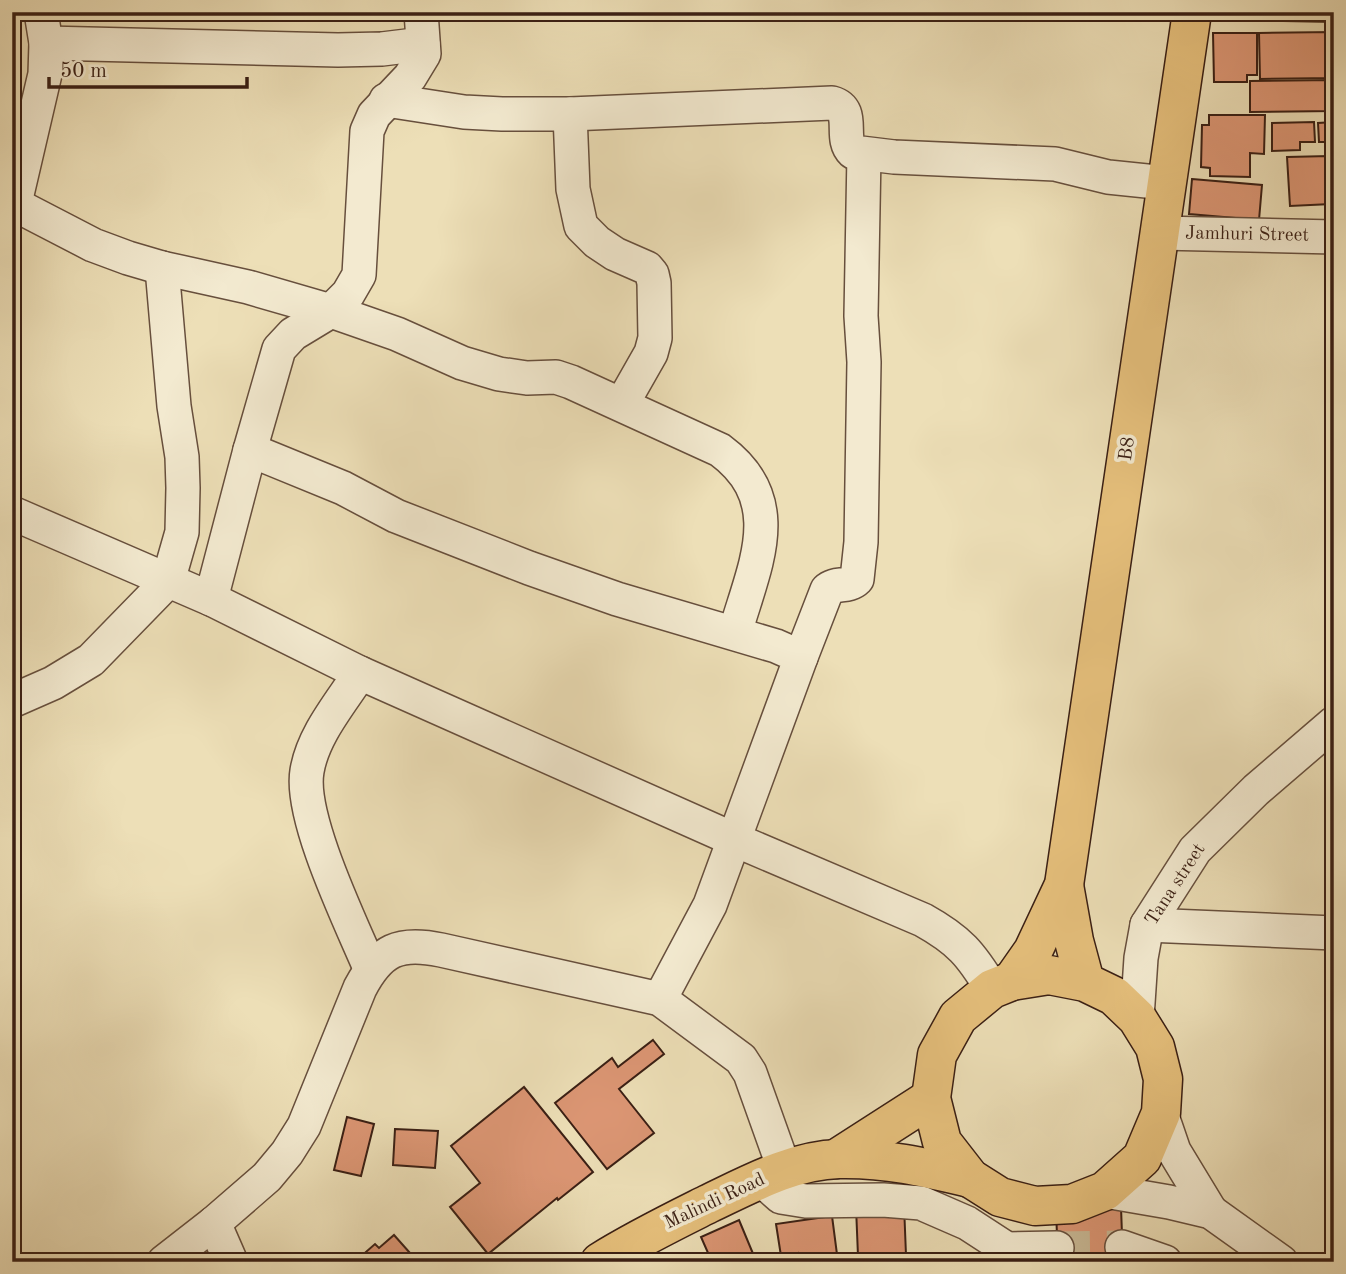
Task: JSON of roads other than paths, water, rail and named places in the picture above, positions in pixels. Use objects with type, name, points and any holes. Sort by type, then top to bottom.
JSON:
[{"type":"highway","name":"B8","points":[[1064,885],[1192,12]]},
{"type":"highway","points":[[1064,885],[1085,982]]},
{"type":"highway","points":[[1002,985],[1049,975],[1085,982],[1114,996],[1137,1018],[1155,1047],[1163,1079],[1161,1113],[1142,1158],[1105,1191],[1072,1204],[1035,1206],[1000,1197],[970,1178],[942,1142],[931,1098],[937,1055],[958,1017],[1002,985],[1033,951],[1064,885]]},
{"type":"highway","name":"Malindi Road","points":[[836,1159],[931,1098]]},
{"type":"highway","name":"Malindi Road","points":[[600,1262],[656,1230],[773,1175],[836,1159],[902,1162],[970,1178]]},
{"type":"street","points":[[211,599],[279,349],[293,334],[331,312],[348,294],[359,275],[368,131],[374,116],[386,100],[418,66],[424,54],[422,28],[382,49],[338,50],[43,27],[45,75],[13,203],[93,245],[162,268],[248,287],[331,312],[397,334],[463,363],[513,377],[556,377],[591,389],[720,450],[738,464],[752,486],[762,517],[762,533],[735,634]]},
{"type":"street","points":[[386,100],[464,111],[570,114],[832,103],[839,105],[846,114],[846,139],[853,152],[984,162],[1055,164],[1108,177],[1166,183]]},
{"type":"street","points":[[570,114],[573,189],[581,226],[597,242],[615,254],[647,268],[654,283],[655,338],[651,353],[622,404]]},
{"type":"street","points":[[660,999],[710,905],[827,590],[831,586],[852,584],[857,579],[861,542],[864,362],[860,316],[864,154]]},
{"type":"street","name":"Jamhuri Street","points":[[1160,233],[1334,237]]},
{"type":"street","points":[[12,701],[53,683],[91,660],[168,581],[182,532],[183,488],[162,268]]},
{"type":"street","points":[[250,450],[343,488],[396,516],[529,568],[801,656]]},
{"type":"street","points":[[12,513],[211,599],[360,673],[733,839],[923,920],[946,932],[1002,985]]},
{"type":"street","points":[[360,673],[318,736],[307,769],[305,788],[312,821],[370,968]]},
{"type":"street","name":"Tana street","points":[[1137,1018],[1141,958],[1147,925],[1195,850],[1256,790],[1334,723]]},
{"type":"street","points":[[1147,925],[1334,933]]},
{"type":"street","points":[[164,1262],[267,1177],[287,1153],[303,1126],[370,968],[383,955],[404,947],[424,946],[660,999],[741,1059],[750,1073],[773,1175],[781,1197],[806,1201],[883,1200],[921,1203],[967,1223],[1009,1255],[1057,1248]]},
{"type":"street","points":[[1161,1113],[1174,1150],[1211,1212]]},
{"type":"street","points":[[1105,1191],[1211,1212],[1281,1262]]},
{"type":"street","points":[[214,1223],[231,1262]]},
{"type":"street","points":[[1122,1247],[1165,1262]]},
{"type":"tunnel","points":[[1057,1248],[1122,1247]]}]
